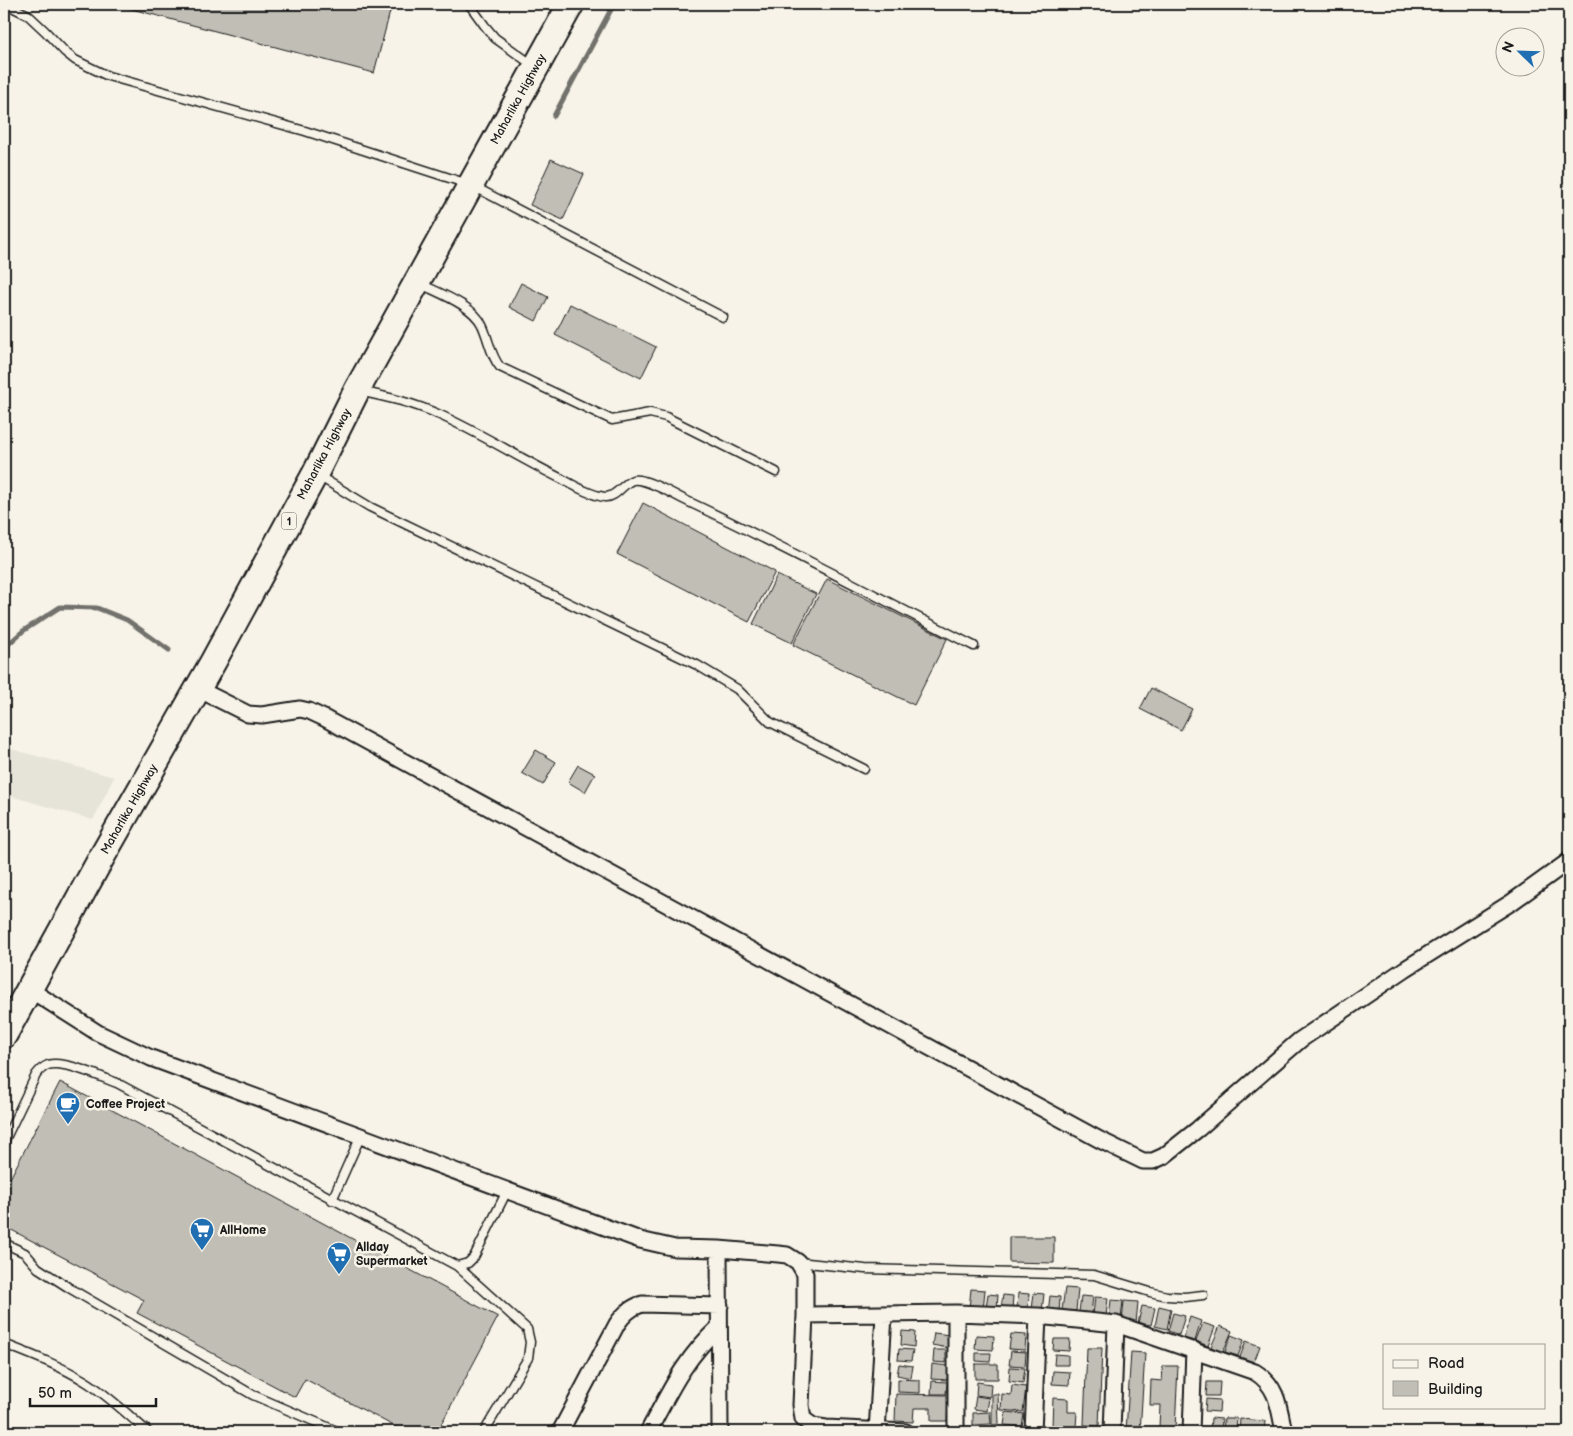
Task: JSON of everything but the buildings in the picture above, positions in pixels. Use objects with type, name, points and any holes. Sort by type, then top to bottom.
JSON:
[{"type":"main road","name":"Maharlika Highway","points":[[4,1035],[198,688],[315,474],[357,390],[570,4]]},
{"type":"street","points":[[198,688],[248,714],[262,715],[300,709],[324,718],[1100,1140],[1143,1161],[1152,1161],[1164,1156],[1198,1129],[1300,1040],[1405,969],[1512,902],[1569,860]]},
{"type":"street","points":[[29,989],[98,1033],[151,1058],[640,1240],[675,1248],[718,1249],[787,1256],[798,1262],[805,1274],[801,1405],[803,1419],[813,1426],[877,1432],[906,1432]]},
{"type":"street","points":[[718,1249],[720,1432]]},
{"type":"street","points":[[560,1432],[617,1324],[632,1307],[642,1304],[720,1306]]},
{"type":"street","points":[[805,1315],[956,1313],[1038,1316],[1116,1324],[1194,1350],[1255,1372],[1263,1377],[1272,1389],[1278,1403],[1284,1432]]},
{"type":"street","points":[[956,1313],[956,1432]]},
{"type":"street","points":[[877,1432],[884,1315]]},
{"type":"street","points":[[1033,1432],[1038,1316]]},
{"type":"street","points":[[1112,1432],[1116,1324]]},
{"type":"street","points":[[648,1432],[688,1359],[719,1327]]},
{"type":"street","points":[[1191,1432],[1194,1350]]},
{"type":"lane","points":[[6,4],[28,15],[75,60],[108,76],[305,131],[471,185],[723,316]]},
{"type":"lane","points":[[470,4],[495,38],[536,67]]},
{"type":"lane","points":[[417,282],[475,313],[484,327],[494,359],[500,367],[612,420],[650,413],[666,417],[776,472]]},
{"type":"lane","points":[[357,390],[400,400],[440,415],[546,471],[599,496],[612,496],[637,479],[650,484],[708,511],[974,646]]},
{"type":"lane","points":[[315,474],[370,507],[697,665],[736,689],[770,722],[864,769]]},
{"type":"lane","points":[[4,1142],[40,1069],[49,1065],[59,1065],[83,1070],[117,1083],[457,1266],[527,1329],[530,1342],[528,1358],[484,1432]]},
{"type":"lane","points":[[332,1200],[362,1135]]},
{"type":"lane","points":[[457,1266],[468,1263],[474,1257],[507,1191]]},
{"type":"lane","points":[[4,1242],[25,1253],[38,1268],[70,1289],[253,1395],[339,1432]]},
{"type":"lane","points":[[798,1262],[865,1269],[1094,1275],[1167,1296],[1203,1295]]},
{"type":"lane","points":[[4,1344],[52,1363],[85,1381],[148,1432]]},
{"type":"shaded area","points":[[7,748],[114,777],[93,820],[4,794],[4,760]]},
{"type":"waterway","points":[[554,116],[614,4]]},
{"type":"waterway","points":[[4,648],[23,631],[60,607],[97,608],[127,620],[169,650]]},
{"type":"place","name":"Coffee Project","points":[[68,1125]]},
{"type":"place","name":"AllHome","points":[[202,1251]]},
{"type":"place","name":"Allday Supermarket","points":[[339,1275]]}]
